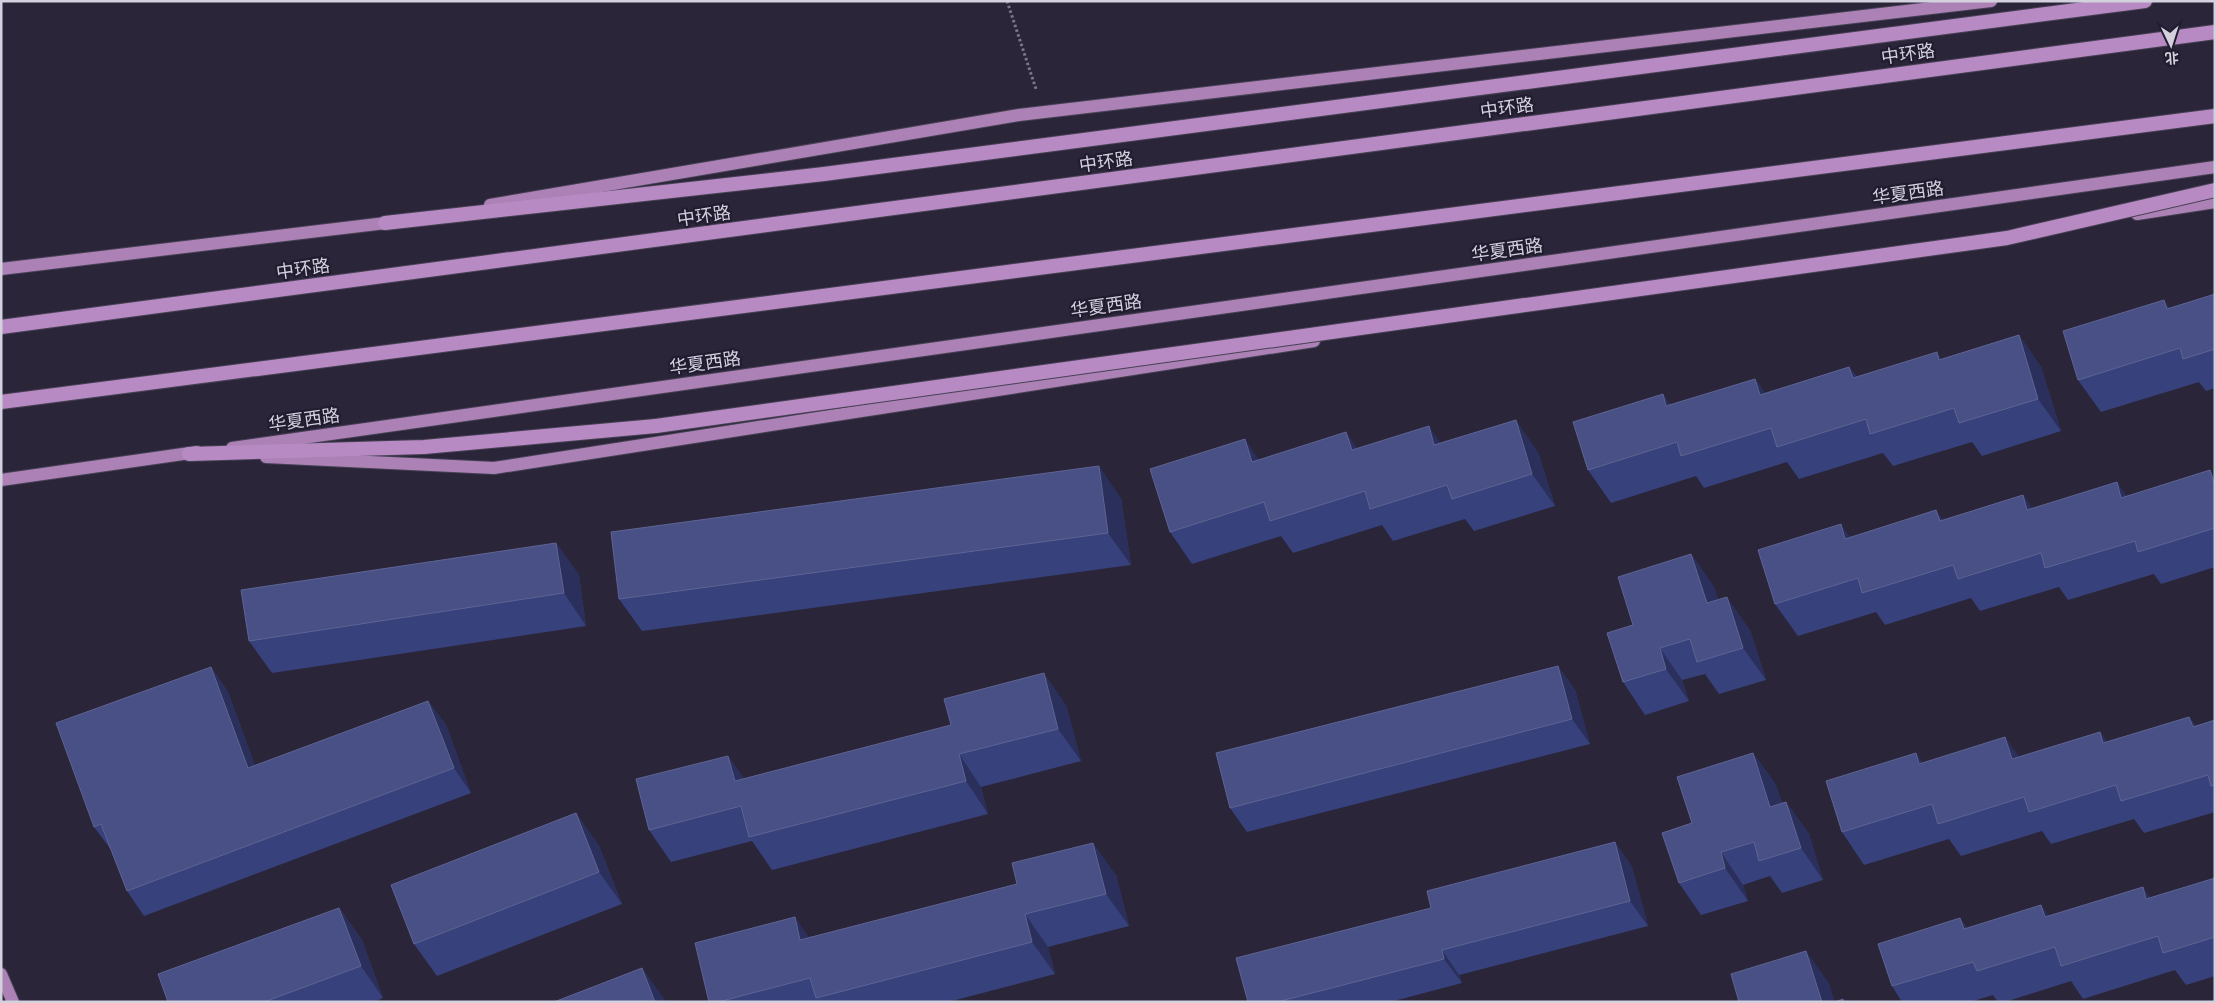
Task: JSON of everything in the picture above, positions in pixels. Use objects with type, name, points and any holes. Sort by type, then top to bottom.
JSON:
[{"type":"highway","points":[[385,223],[824,174],[2145,1]]},
{"type":"highway","name":"中环路","points":[[1,327],[2215,32]]},
{"type":"highway","points":[[1,402],[2215,116]]},
{"type":"highway","points":[[189,454],[424,447],[656,426],[2008,238],[2215,190]]},
{"type":"main road","points":[[1,269],[385,223],[1019,115],[1991,1]]},
{"type":"main road","name":"华夏西路","points":[[1,480],[2215,167]]},
{"type":"main road","points":[[189,454],[494,468],[2215,202]]},
{"type":"main road","points":[[1,974],[13,1002]]},
{"type":"path","points":[[1007,1],[1037,92]]},
{"type":"building","points":[[2215,294],[2215,349],[2183,359],[2180,348],[2078,380],[2063,331],[2164,300],[2167,309]]},
{"type":"building","points":[[2019,335],[2038,399],[1959,423],[1954,408],[1870,434],[1866,419],[1777,447],[1771,428],[1681,456],[1677,442],[1588,470],[1573,422],[1663,394],[1666,406],[1755,379],[1760,395],[1849,367],[1853,378],[1937,352],[1939,360]]},
{"type":"building","points":[[1516,420],[1532,474],[1452,499],[1447,485],[1370,509],[1365,491],[1270,521],[1264,502],[1170,532],[1150,469],[1245,439],[1252,462],[1346,432],[1352,450],[1429,426],[1434,445]]},
{"type":"building","points":[[1099,466],[1108,533],[619,599],[611,532]]},
{"type":"building","points":[[2210,470],[2215,486],[2215,528],[2138,552],[2135,541],[2045,568],[2041,553],[1958,579],[1953,565],[1862,593],[1858,578],[1775,604],[1758,550],[1841,524],[1845,539],[1936,510],[1940,521],[2023,495],[2027,510],[2117,482],[2121,498]]},
{"type":"building","points":[[556,543],[564,593],[249,641],[241,590]]},
{"type":"building","points":[[1691,554],[1707,603],[1727,597],[1743,648],[1697,662],[1690,639],[1660,648],[1666,669],[1623,682],[1607,633],[1633,625],[1618,577]]},
{"type":"building","points":[[1558,666],[1572,719],[1230,808],[1216,753]]},
{"type":"building","points":[[211,667],[248,768],[428,701],[454,768],[127,891],[101,824],[94,827],[56,723]]},
{"type":"building","points":[[1044,673],[1058,729],[959,754],[966,781],[749,837],[741,806],[649,830],[636,779],[728,756],[735,781],[951,725],[944,699]]},
{"type":"building","points":[[2189,717],[2193,727],[2215,720],[2215,785],[2211,786],[2208,775],[2121,801],[2116,785],[2029,812],[2024,797],[1938,824],[1932,804],[1842,832],[1826,781],[1916,753],[1919,764],[2005,737],[2012,759],[2100,732],[2103,743]]},
{"type":"building","points":[[1753,753],[1770,807],[1786,802],[1801,848],[1759,861],[1754,842],[1721,852],[1725,868],[1679,883],[1662,833],[1692,823],[1677,777]]},
{"type":"building","points":[[576,813],[599,872],[414,944],[391,885]]},
{"type":"building","points":[[1615,842],[1630,901],[1442,950],[1444,959],[1277,1002],[1248,1002],[1236,958],[1431,908],[1427,891]]},
{"type":"building","points":[[1093,843],[1106,894],[1025,914],[1032,942],[816,998],[810,978],[718,1002],[709,1002],[695,943],[795,917],[800,940],[1017,884],[1012,863]]},
{"type":"building","points":[[2215,878],[2215,937],[2163,953],[2158,936],[2061,966],[2055,947],[1977,971],[1973,962],[1892,986],[1878,944],[1960,918],[1964,929],[2041,905],[2045,917],[2143,887],[2146,899]]},
{"type":"building","points":[[339,908],[361,966],[264,1002],[168,1002],[158,974]]},
{"type":"building","points":[[1806,951],[1822,1002],[1739,1002],[1731,974]]},
{"type":"building","points":[[642,968],[655,1002],[554,1002]]}]
